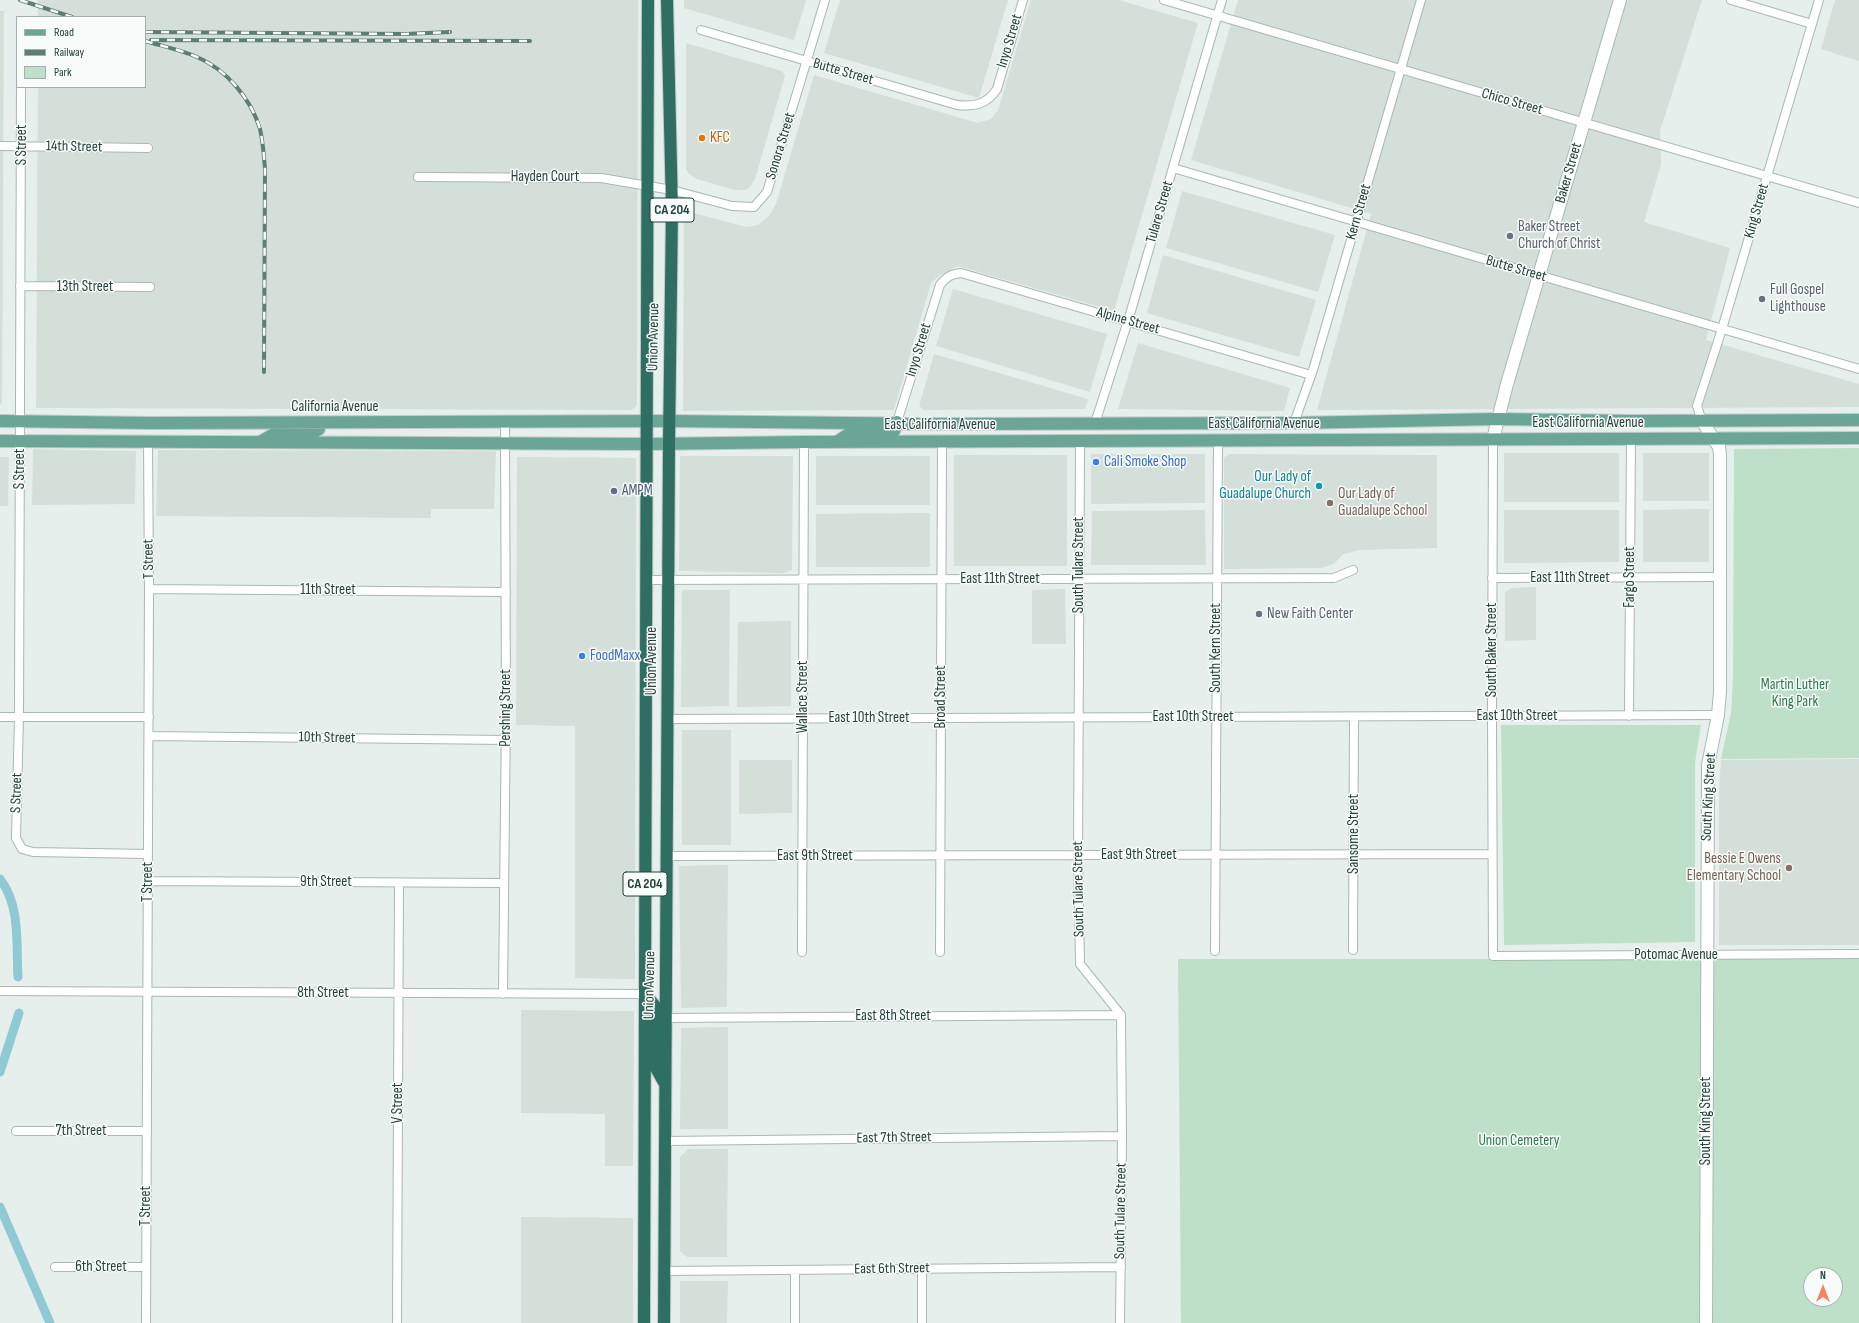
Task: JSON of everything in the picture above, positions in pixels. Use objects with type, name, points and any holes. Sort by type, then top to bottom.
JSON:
[{"type":"highway","name":"Union Avenue","points":[[644,1323],[648,0]]},
{"type":"highway","name":"Union Avenue","points":[[664,1323],[669,421],[672,190],[667,0]]},
{"type":"highway","points":[[645,994],[655,1006],[656,1068],[659,1077],[665,1085]]},
{"type":"main road","name":"East California Avenue","points":[[669,421],[1095,424],[1294,423],[1497,419],[1702,421],[1859,420]]},
{"type":"main road","name":"California Avenue","points":[[0,421],[320,423],[669,421]]},
{"type":"main road","points":[[837,442],[850,433],[886,433],[894,431],[897,422]]},
{"type":"main road","points":[[148,442],[151,432],[180,430],[192,423]]},
{"type":"main road","points":[[259,443],[274,434],[316,431],[320,428],[320,423]]},
{"type":"main road","points":[[1218,440],[1222,434],[1230,431],[1277,423]]},
{"type":"main road","points":[[942,441],[944,436],[948,434],[1005,424]]},
{"type":"main road","points":[[1029,441],[1086,431],[1095,424]]},
{"type":"main road","name":"East California Avenue","points":[[669,444],[942,441],[1859,438]]},
{"type":"main road","points":[[0,441],[669,444]]},
{"type":"street","name":"Sonora Street","points":[[672,190],[732,206],[754,207],[767,192],[824,0]]},
{"type":"street","name":"Inyo Street","points":[[985,101],[997,88],[1023,0]]},
{"type":"street","name":"Chico Street","points":[[1164,0],[1859,203]]},
{"type":"street","name":"Tulare Street","points":[[1095,424],[1128,321],[1222,0]]},
{"type":"street","name":"Kern Street","points":[[1294,423],[1311,375],[1421,0]]},
{"type":"street","name":"Baker Street","points":[[1493,439],[1497,419],[1620,0]]},
{"type":"street","points":[[1730,0],[1812,24]]},
{"type":"street","name":"King Street","points":[[1702,421],[1697,406],[1722,329],[1818,0]]},
{"type":"street","name":"Butte Street","points":[[701,30],[957,105],[978,105],[985,101]]},
{"type":"street","name":"S Street","points":[[21,88],[19,717],[16,838],[22,849],[32,852],[148,854]]},
{"type":"street","name":"14th Street","points":[[0,146],[148,148]]},
{"type":"street","name":"Butte Street","points":[[1173,168],[1859,369]]},
{"type":"street","name":"Hayden Court","points":[[418,177],[601,178],[672,190]]},
{"type":"street","name":"Alpine Street","points":[[944,278],[953,274],[961,273],[1311,375]]},
{"type":"street","name":"Inyo Street","points":[[897,422],[937,293],[944,278]]},
{"type":"street","name":"13th Street","points":[[20,286],[150,287]]},
{"type":"street","name":"South King Street","points":[[1702,421],[1719,447],[1720,455],[1720,692],[1718,716],[1708,765],[1706,955],[1706,1323]]},
{"type":"street","name":"Pershing Street","points":[[503,994],[503,883],[506,740],[505,422]]},
{"type":"street","name":"South Baker Street","points":[[1493,439],[1493,956]]},
{"type":"street","name":"Fargo Street","points":[[1630,716],[1631,439]]},
{"type":"street","name":"South Kern Street","points":[[1216,951],[1218,440]]},
{"type":"street","name":"Broad Street","points":[[940,952],[942,441]]},
{"type":"street","name":"South Tulare Street","points":[[1080,441],[1078,717],[1080,964],[1121,1015],[1122,1136],[1120,1323]]},
{"type":"street","name":"T Street","points":[[146,1323],[149,718],[148,442]]},
{"type":"street","name":"Wallace Street","points":[[802,952],[804,442]]},
{"type":"street","name":"East 11th Street","points":[[646,580],[1334,578],[1353,570]]},
{"type":"street","name":"East 11th Street","points":[[1492,578],[1720,577]]},
{"type":"street","name":"11th Street","points":[[149,589],[506,592]]},
{"type":"street","name":"East 10th Street","points":[[667,719],[1718,716]]},
{"type":"street","points":[[0,717],[149,718]]},
{"type":"street","name":"Sansome Street","points":[[1353,950],[1354,717]]},
{"type":"street","name":"10th Street","points":[[148,736],[506,740]]},
{"type":"street","name":"East 9th Street","points":[[667,856],[1492,854]]},
{"type":"street","name":"9th Street","points":[[148,881],[503,883]]},
{"type":"street","name":"V Street","points":[[397,1323],[399,883]]},
{"type":"street","name":"Potomac Avenue","points":[[1493,956],[1859,954]]},
{"type":"street","name":"8th Street","points":[[0,992],[645,994]]},
{"type":"street","name":"East 8th Street","points":[[665,1018],[1121,1015]]},
{"type":"street","name":"7th Street","points":[[16,1131],[147,1132]]},
{"type":"street","name":"East 7th Street","points":[[665,1141],[1122,1136]]},
{"type":"street","name":"6th Street","points":[[55,1267],[146,1267]]},
{"type":"street","name":"East 6th Street","points":[[664,1271],[1120,1267]]},
{"type":"street","points":[[922,1269],[922,1323]]},
{"type":"street","points":[[795,1270],[795,1323]]},
{"type":"shaded area","points":[[38,0],[638,0],[637,404],[635,408],[631,410],[36,408],[38,88],[146,88],[146,16],[38,16]]},
{"type":"shaded area","points":[[684,0],[806,0],[794,40],[684,8]]},
{"type":"shaded area","points":[[840,0],[1008,0],[979,98],[824,53]]},
{"type":"shaded area","points":[[1031,0],[1119,0],[1198,23],[1114,311],[958,266],[940,275],[931,283],[894,410],[683,411],[684,218],[688,214],[694,213],[746,227],[758,225],[769,216],[776,204],[814,75],[978,123],[991,119],[998,110]]},
{"type":"shaded area","points":[[1238,0],[1702,0],[1660,131],[1661,164],[1644,222],[1730,248],[1706,340],[1859,384],[1859,407],[1317,410],[1371,214],[1191,160]]},
{"type":"shaded area","points":[[1835,0],[1859,0],[1859,61],[1821,49]]},
{"type":"shaded area","points":[[0,11],[4,11],[2,403],[0,405]]},
{"type":"shaded area","points":[[686,43],[782,71],[785,76],[755,179],[750,187],[745,190],[735,190],[697,179],[689,174],[686,169]]},
{"type":"shaded area","points":[[1182,191],[1335,235],[1318,292],[1166,248]]},
{"type":"shaded area","points":[[1163,255],[1316,300],[1299,357],[1147,313]]},
{"type":"shaded area","points":[[953,289],[1107,334],[1090,392],[936,346]]},
{"type":"shaded area","points":[[1138,343],[1290,388],[1284,411],[1118,409]]},
{"type":"shaded area","points":[[934,354],[1088,399],[1085,409],[923,410],[919,406]]},
{"type":"shaded area","points":[[33,449],[136,451],[135,504],[32,505]]},
{"type":"shaded area","points":[[158,450],[496,451],[494,509],[431,509],[431,518],[156,516]]},
{"type":"shaded area","points":[[1504,453],[1619,453],[1619,502],[1504,502]]},
{"type":"shaded area","points":[[1643,453],[1709,453],[1709,501],[1643,501]]},
{"type":"shaded area","points":[[1091,454],[1205,454],[1205,503],[1091,504]]},
{"type":"shaded area","name":"Our Lady of Guadalupe School","points":[[1229,454],[1437,455],[1437,548],[1360,550],[1343,554],[1334,564],[1322,568],[1224,569],[1224,458]]},
{"type":"shaded area","points":[[954,455],[1067,455],[1067,566],[954,566]]},
{"type":"shaded area","points":[[680,456],[793,456],[792,570],[784,573],[679,571]]},
{"type":"shaded area","points":[[816,456],[930,456],[930,505],[816,505]]},
{"type":"shaded area","points":[[0,457],[9,457],[8,506],[0,506]]},
{"type":"shaded area","points":[[517,457],[636,458],[635,979],[575,978],[575,726],[516,725]]},
{"type":"shaded area","points":[[1709,509],[1709,562],[1643,562],[1643,510]]},
{"type":"shaded area","points":[[1205,510],[1206,565],[1091,565],[1092,511]]},
{"type":"shaded area","points":[[1504,510],[1619,510],[1619,562],[1504,563]]},
{"type":"shaded area","points":[[930,513],[930,567],[816,567],[816,514]]},
{"type":"shaded area","points":[[1536,587],[1536,640],[1505,641],[1505,592],[1512,588]]},
{"type":"shaded area","points":[[1065,589],[1066,644],[1032,644],[1032,590]]},
{"type":"shaded area","points":[[682,590],[730,590],[729,706],[681,707]]},
{"type":"shaded area","points":[[791,621],[791,706],[737,707],[738,622]]},
{"type":"shaded area","points":[[682,730],[731,730],[731,845],[682,845]]},
{"type":"shaded area","name":"Bessie E Owens Elementary School","points":[[1859,759],[1859,945],[1719,945],[1719,791],[1721,760]]},
{"type":"shaded area","points":[[739,760],[792,760],[792,813],[739,814]]},
{"type":"shaded area","points":[[728,865],[727,1007],[681,1008],[679,866]]},
{"type":"shaded area","points":[[521,1010],[634,1011],[633,1166],[605,1166],[605,1114],[521,1113]]},
{"type":"shaded area","points":[[728,1027],[728,1129],[680,1129],[681,1028]]},
{"type":"shaded area","points":[[688,1149],[728,1149],[727,1257],[687,1257],[680,1251],[680,1157]]},
{"type":"shaded area","points":[[521,1217],[633,1218],[633,1323],[521,1323]]},
{"type":"shaded area","points":[[680,1281],[728,1281],[727,1323],[680,1323]]},
{"type":"green space","name":"Martin Luther King Park","points":[[1859,448],[1859,758],[1721,759],[1731,713],[1733,680],[1734,449]]},
{"type":"green space","points":[[1501,725],[1701,725],[1695,763],[1695,942],[1504,945]]},
{"type":"green space","name":"Union Cemetery","points":[[1178,959],[1859,959],[1859,1323],[1181,1323]]},
{"type":"waterway","points":[[0,879],[7,890],[14,913],[17,939],[18,977]]},
{"type":"waterway","points":[[0,1072],[19,1013]]},
{"type":"waterway","points":[[0,1207],[50,1323]]},
{"type":"railway","points":[[20,0],[69,16]]},
{"type":"railway","points":[[146,32],[406,34],[450,32]]},
{"type":"railway","points":[[151,40],[530,41]]},
{"type":"railway","points":[[146,41],[197,57],[218,70],[228,78],[244,96],[251,107],[260,129],[265,169],[264,372]]},
{"type":"place","name":"KFC","points":[[702,138]]},
{"type":"place","name":"Baker Street Church of Christ","points":[[1510,236]]},
{"type":"place","name":"Full Gospel Lighthouse","points":[[1762,299]]},
{"type":"place","name":"Cali Smoke Shop","points":[[1096,462]]},
{"type":"place","name":"Our Lady of Guadalupe Church","points":[[1319,486]]},
{"type":"place","name":"AMPM","points":[[614,491]]},
{"type":"place","name":"Our Lady of Guadalupe School","points":[[1330,503]]},
{"type":"place","name":"New Faith Center","points":[[1259,614]]},
{"type":"place","name":"FoodMaxx","points":[[582,656]]},
{"type":"place","name":"Bessie E Owens Elementary School","points":[[1789,868]]}]
